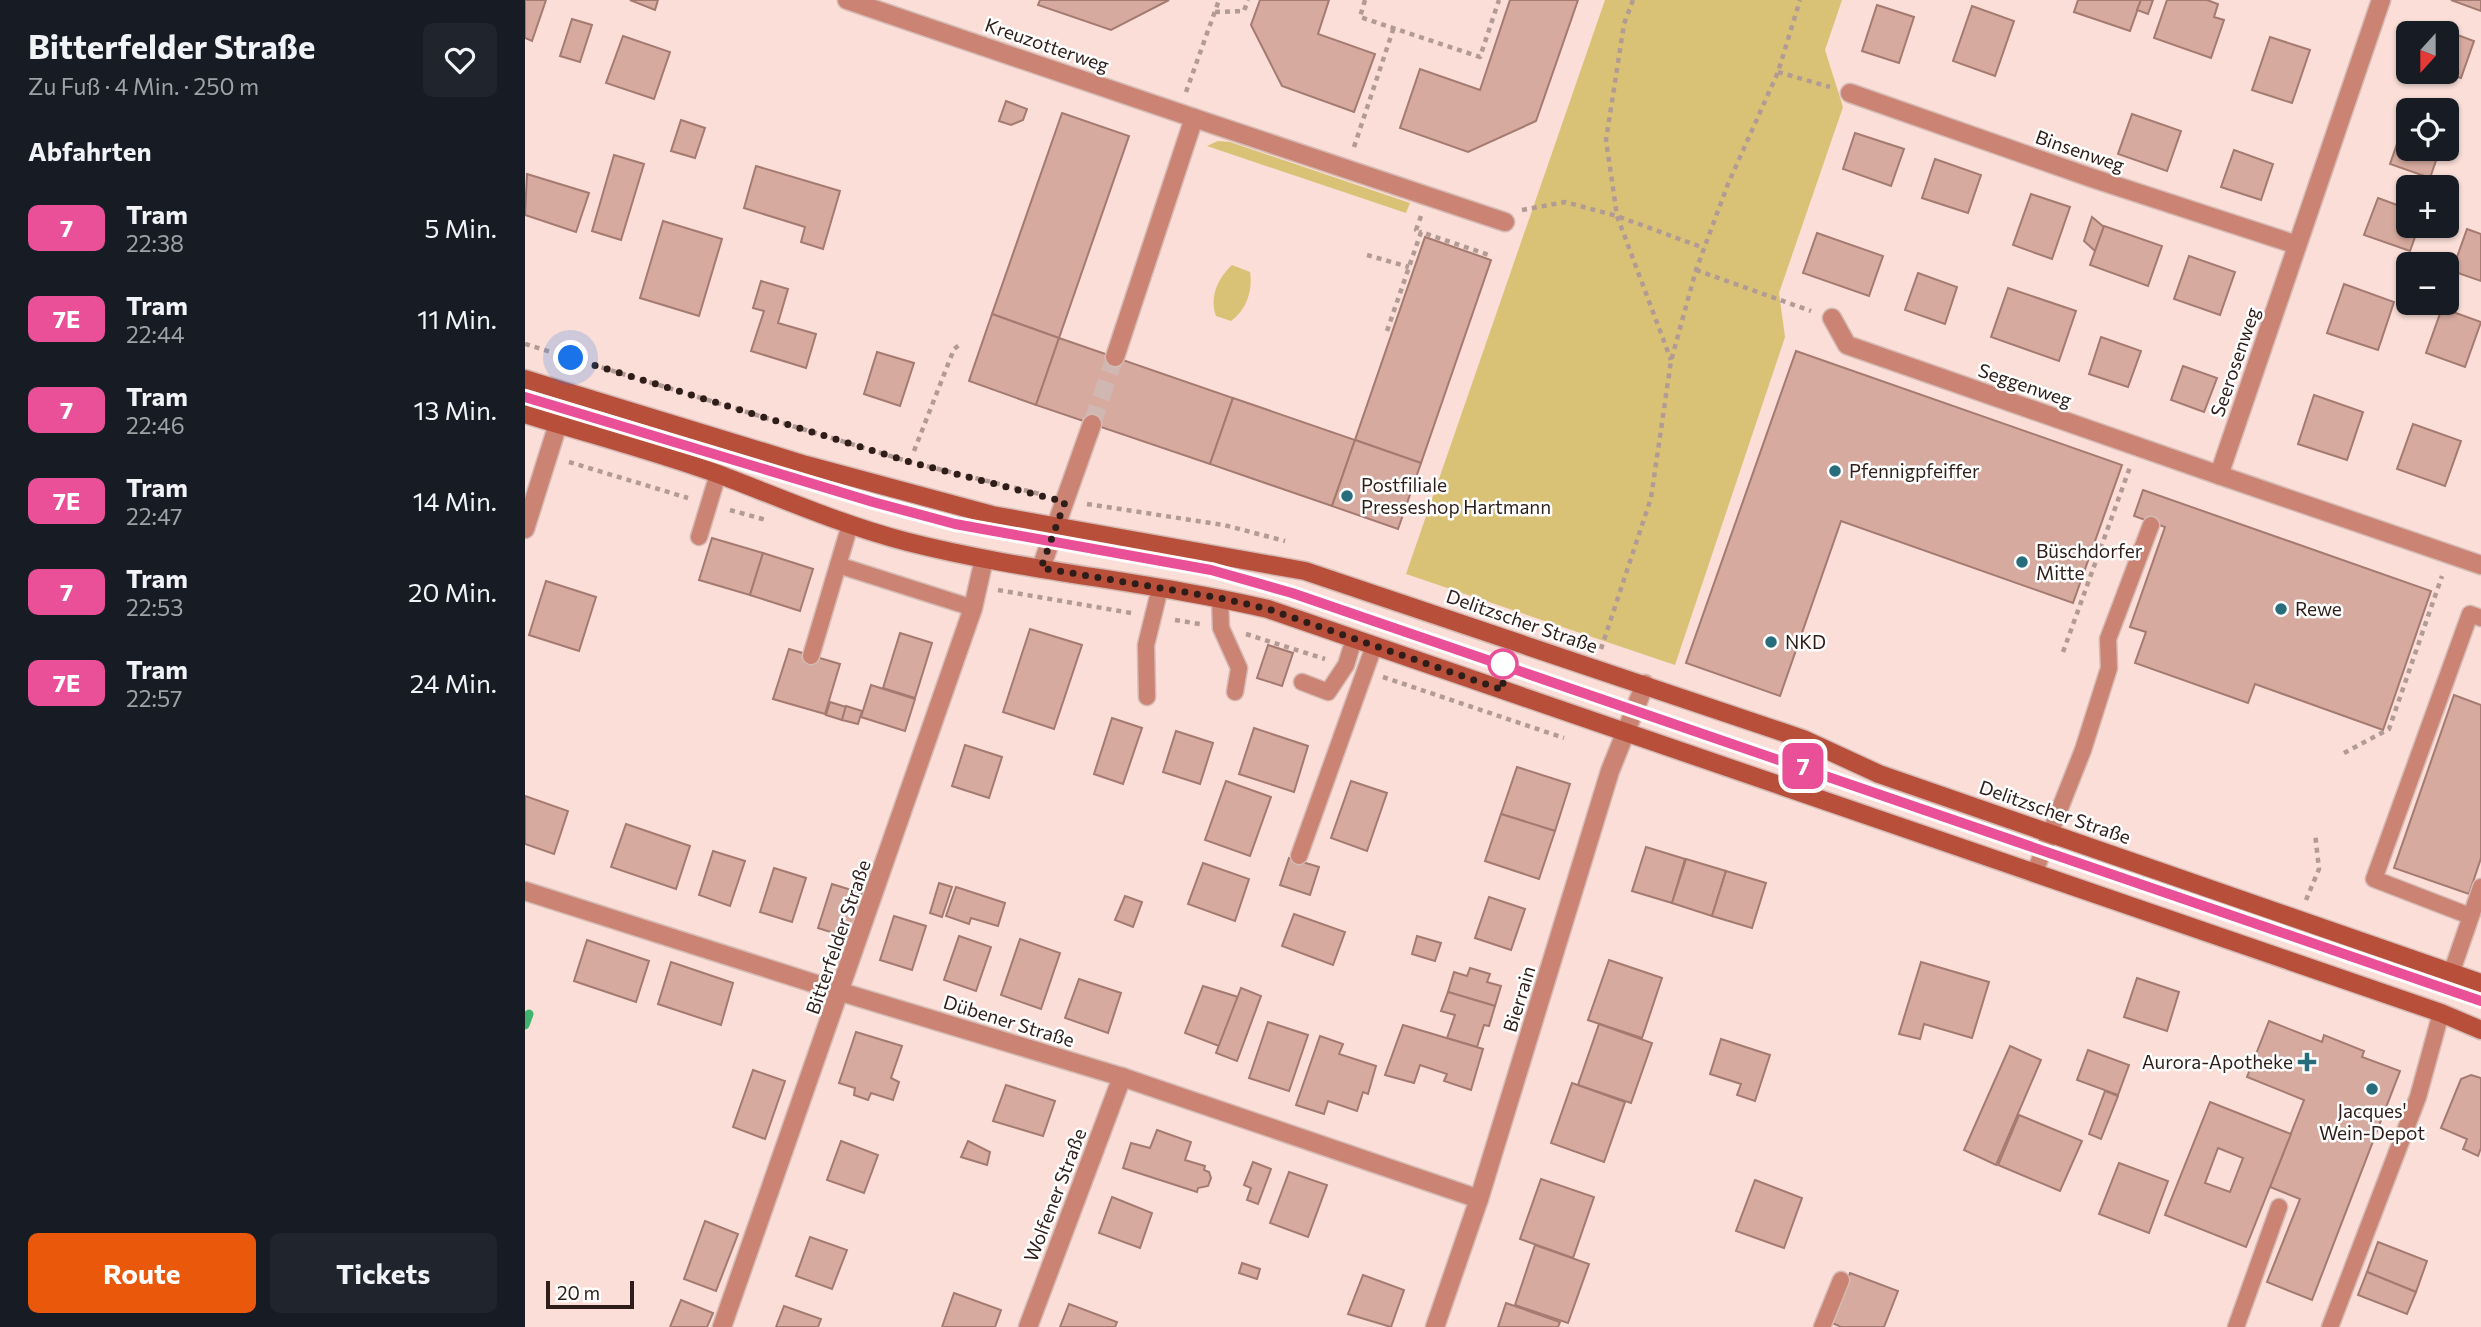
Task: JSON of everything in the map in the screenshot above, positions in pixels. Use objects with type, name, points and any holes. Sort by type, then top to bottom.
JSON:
[{"type":"main road","name":"Delitzscher Straße","points":[[525,379],[900,492],[1056,527],[1305,570],[1803,739],[1879,774],[2481,983]]},
{"type":"main road","points":[[525,414],[717,474],[783,502],[850,525],[984,559],[1220,598],[1268,609],[2441,1013],[2481,1030]]},
{"type":"street","name":"Kreuzotterweg","points":[[847,0],[1505,222]]},
{"type":"street","name":"Seerosenweg","points":[[2219,475],[2381,0]]},
{"type":"street","name":"Binsenweg","points":[[1850,93],[2092,178],[2297,245]]},
{"type":"street","points":[[1115,357],[1186,115]]},
{"type":"street","name":"Seggenweg","points":[[1832,318],[1847,345],[2219,475]]},
{"type":"street","points":[[525,529],[558,424]]},
{"type":"street","points":[[1041,568],[1091,424]]},
{"type":"street","points":[[2219,475],[2481,565]]},
{"type":"street","name":"Bitterfelder Straße","points":[[722,1327],[973,608],[984,559]]},
{"type":"street","name":"Bierrain","points":[[1435,1327],[1479,1199],[1610,771],[1645,684]]},
{"type":"street","name":"Dübener Straße","points":[[525,891],[841,992],[1122,1077],[1479,1199]]},
{"type":"street","name":"Wolfener Straße","points":[[1028,1327],[1122,1077]]},
{"type":"lane","points":[[699,537],[717,474]]},
{"type":"lane","points":[[811,656],[850,525]]},
{"type":"lane","points":[[2034,874],[2083,750],[2109,668],[2108,639],[2151,525]]},
{"type":"lane","points":[[838,565],[973,608]]},
{"type":"lane","points":[[1147,697],[1146,645],[1160,588]]},
{"type":"lane","points":[[1220,598],[1221,628],[1239,668],[1235,692]]},
{"type":"lane","points":[[2470,916],[2374,879],[2469,614],[2481,618]]},
{"type":"lane","points":[[1302,682],[1328,692],[1346,665],[1354,639]]},
{"type":"lane","points":[[1299,856],[1374,646]]},
{"type":"lane","points":[[2452,971],[2481,887]]},
{"type":"lane","points":[[2330,1327],[2418,1097],[2441,1013]]},
{"type":"lane","points":[[2236,1327],[2279,1207]]},
{"type":"lane","points":[[1822,1327],[1841,1280]]},
{"type":"path","points":[[1186,115],[1219,0]]},
{"type":"path","points":[[1215,12],[1244,12],[1248,0]]},
{"type":"path","points":[[1365,0],[1360,17],[1479,57],[1499,0]]},
{"type":"path","points":[[1633,0],[1622,36],[1606,140],[1617,216],[1671,361]]},
{"type":"path","points":[[1595,667],[1651,498],[1671,361],[1696,270],[1777,72],[1800,0]]},
{"type":"path","points":[[1347,168],[1394,27]]},
{"type":"path","points":[[1777,72],[1850,93]]},
{"type":"path","points":[[1505,222],[1512,212],[1565,202],[1617,216],[1704,248]]},
{"type":"path","points":[[1418,226],[1416,230],[1492,256]]},
{"type":"path","points":[[1387,331],[1421,232]]},
{"type":"path","points":[[1367,255],[1409,267]]},
{"type":"path","points":[[1696,270],[1832,318]]},
{"type":"path","points":[[914,451],[954,349],[962,343]]},
{"type":"path","points":[[525,344],[858,447],[1065,502]]},
{"type":"path","points":[[2063,652],[2138,447]]},
{"type":"path","points":[[2344,753],[2389,729],[2450,555]]},
{"type":"path","points":[[2299,919],[2319,869],[2315,833]]},
{"type":"shaded area","points":[[1605,0],[1842,0],[1825,50],[1843,107],[1779,293],[1785,337],[1675,665],[1406,574]]},
{"type":"shaded area","points":[[1218,141],[1230,142],[1410,203],[1406,213],[1207,146]]},
{"type":"shaded area","points":[[1232,265],[1250,272],[1251,279],[1244,306],[1231,321],[1216,316],[1214,295],[1219,282]]},
{"type":"building","points":[[525,0],[546,0],[532,41],[525,38]]},
{"type":"building","points":[[630,0],[658,0],[655,10]]},
{"type":"building","points":[[1040,0],[1169,0],[1111,30],[1038,5]]},
{"type":"building","points":[[1260,0],[1329,0],[1318,34],[1375,54],[1354,112],[1282,86],[1251,25]]},
{"type":"building","points":[[1510,0],[1578,0],[1536,121],[1468,152],[1400,128],[1420,69],[1480,90]]},
{"type":"building","points":[[2078,0],[2141,0],[2130,31],[2074,12]]},
{"type":"building","points":[[2141,0],[2153,0],[2148,14],[2137,10]]},
{"type":"building","points":[[2167,0],[2207,0],[2218,4],[2214,17],[2224,20],[2211,58],[2154,38]]},
{"type":"building","points":[[2451,0],[2481,0],[2481,11]]},
{"type":"building","points":[[1877,5],[1914,17],[1899,63],[1862,51]]},
{"type":"building","points":[[1972,6],[2014,21],[1995,76],[1953,61]]},
{"type":"building","points":[[572,19],[592,25],[580,62],[560,56]]},
{"type":"building","points":[[2459,35],[2474,41],[2459,77]]},
{"type":"building","points":[[623,36],[670,52],[654,99],[606,83]]},
{"type":"building","points":[[2270,37],[2310,50],[2292,103],[2252,90]]},
{"type":"building","points":[[1006,101],[1027,109],[1023,120],[1011,125],[999,121]]},
{"type":"building","points":[[1062,113],[1129,136],[1059,338],[992,314]]},
{"type":"building","points":[[2132,114],[2181,131],[2167,171],[2118,154]]},
{"type":"building","points":[[681,120],[705,128],[695,158],[671,151]]},
{"type":"building","points":[[1855,133],[1904,149],[1891,186],[1843,169]]},
{"type":"building","points":[[2396,147],[2396,161],[2436,161],[2431,175],[2421,175],[2390,164]]},
{"type":"building","points":[[2234,150],[2273,164],[2261,200],[2221,187]]},
{"type":"building","points":[[614,155],[644,164],[621,240],[592,231]]},
{"type":"building","points":[[1935,159],[1981,175],[1968,213],[1922,198]]},
{"type":"building","points":[[756,166],[840,191],[823,249],[801,242],[805,227],[744,208]]},
{"type":"building","points":[[527,174],[589,193],[576,232],[525,215]]},
{"type":"building","points":[[2031,194],[2070,207],[2052,259],[2013,245]]},
{"type":"building","points":[[2378,198],[2396,205],[2396,238],[2415,238],[2410,251],[2364,235]]},
{"type":"building","points":[[2092,217],[2104,227],[2095,251],[2084,241]]},
{"type":"building","points":[[663,221],[722,239],[699,316],[640,298]]},
{"type":"building","points":[[2104,226],[2162,246],[2148,286],[2090,265]]},
{"type":"building","points":[[2467,229],[2481,234],[2481,281],[2459,273],[2459,252]]},
{"type":"building","points":[[1817,233],[1883,256],[1869,296],[1803,273]]},
{"type":"building","points":[[1425,237],[1491,260],[1421,463],[1355,440]]},
{"type":"building","points":[[2189,256],[2235,272],[2220,315],[2174,299]]},
{"type":"building","points":[[1918,273],[1957,287],[1945,324],[1905,310]]},
{"type":"building","points":[[761,281],[788,289],[778,323],[816,334],[806,368],[751,351],[764,311],[753,308]]},
{"type":"building","points":[[2344,284],[2394,302],[2378,350],[2327,333]]},
{"type":"building","points":[[2008,288],[2076,311],[2059,361],[1991,337]]},
{"type":"building","points":[[992,314],[1059,338],[1036,405],[969,381]]},
{"type":"building","points":[[2459,314],[2481,322],[2465,367],[2426,353],[2440,315]]},
{"type":"building","points":[[2101,337],[2141,351],[2128,387],[2089,374]]},
{"type":"building","points":[[1059,338],[1233,398],[1210,464],[1036,405]]},
{"type":"building","name":"Büschdorfer Mitte","points":[[1796,351],[2122,465],[2073,603],[1841,521],[1780,696],[1686,663]]},
{"type":"building","points":[[877,352],[914,363],[900,406],[864,394]]},
{"type":"building","points":[[2183,366],[2217,378],[2204,412],[2171,400]]},
{"type":"building","points":[[2314,395],[2363,412],[2347,460],[2298,444]]},
{"type":"building","points":[[1233,398],[1355,440],[1332,506],[1210,464]]},
{"type":"building","points":[[2413,424],[2461,441],[2445,486],[2397,469]]},
{"type":"building","points":[[1355,440],[1421,463],[1398,529],[1332,506]]},
{"type":"building","name":"Rewe","points":[[2143,490],[2431,591],[2383,730],[2255,684],[2248,703],[2135,663],[2146,632],[2130,627],[2165,527],[2134,516]]},
{"type":"building","points":[[712,538],[763,553],[750,595],[699,580]]},
{"type":"building","points":[[763,553],[813,569],[800,611],[750,595]]},
{"type":"building","points":[[546,581],[596,597],[579,651],[529,635]]},
{"type":"building","points":[[1030,629],[1082,645],[1054,729],[1003,712]]},
{"type":"building","points":[[900,633],[932,643],[915,698],[883,688]]},
{"type":"building","points":[[1268,645],[1293,653],[1282,686],[1257,678]]},
{"type":"building","points":[[789,649],[840,664],[825,714],[773,699]]},
{"type":"building","points":[[871,685],[915,699],[905,731],[861,717]]},
{"type":"building","points":[[2454,695],[2481,705],[2481,858],[2469,894],[2394,868]]},
{"type":"building","points":[[830,702],[846,707],[842,720],[826,715]]},
{"type":"building","points":[[846,706],[862,711],[858,724],[842,720]]},
{"type":"building","points":[[1112,718],[1142,728],[1123,784],[1094,774]]},
{"type":"building","points":[[1254,728],[1308,746],[1294,792],[1239,774]]},
{"type":"building","points":[[1176,731],[1213,743],[1200,784],[1163,772]]},
{"type":"building","points":[[965,745],[1002,757],[989,798],[952,786]]},
{"type":"building","points":[[1517,767],[1570,784],[1555,831],[1501,814]]},
{"type":"building","points":[[1226,781],[1271,797],[1250,856],[1205,840]]},
{"type":"building","points":[[1351,781],[1387,793],[1367,851],[1331,838]]},
{"type":"building","points":[[525,796],[568,811],[554,854],[525,844]]},
{"type":"building","points":[[1501,814],[1555,831],[1539,879],[1485,861]]},
{"type":"building","points":[[626,824],[690,846],[676,889],[611,867]]},
{"type":"building","points":[[1646,847],[1685,859],[1672,903],[1632,891]]},
{"type":"building","points":[[713,851],[745,861],[730,906],[699,895]]},
{"type":"building","points":[[1289,858],[1319,867],[1310,895],[1280,885]]},
{"type":"building","points":[[1686,859],[1726,871],[1712,916],[1672,903]]},
{"type":"building","points":[[1203,863],[1249,879],[1235,921],[1188,904]]},
{"type":"building","points":[[774,868],[806,878],[792,922],[760,912]]},
{"type":"building","points":[[1726,871],[1766,883],[1752,928],[1712,916]]},
{"type":"building","points":[[939,883],[952,887],[942,917],[930,913]]},
{"type":"building","points":[[832,884],[864,894],[850,938],[818,928]]},
{"type":"building","points":[[956,887],[1005,903],[998,926],[971,918],[969,924],[946,916]]},
{"type":"building","points":[[1125,896],[1142,902],[1133,927],[1115,920]]},
{"type":"building","points":[[1489,897],[1525,909],[1511,950],[1475,938]]},
{"type":"building","points":[[1294,914],[1345,932],[1333,965],[1282,946]]},
{"type":"building","points":[[894,916],[926,926],[912,970],[880,960]]},
{"type":"building","points":[[959,936],[991,947],[976,991],[944,980]]},
{"type":"building","points":[[1417,936],[1441,943],[1435,961],[1412,954]]},
{"type":"building","points":[[1020,939],[1060,953],[1041,1009],[1001,995]]},
{"type":"building","points":[[587,940],[649,961],[636,1002],[574,981]]},
{"type":"building","points":[[1609,960],[1662,978],[1642,1038],[1588,1020]]},
{"type":"building","points":[[671,962],[733,983],[721,1025],[658,1004]]},
{"type":"building","points":[[1921,962],[1989,982],[1972,1038],[1924,1024],[1920,1039],[1899,1034]]},
{"type":"building","points":[[1470,968],[1490,974],[1487,982],[1501,986],[1495,1006],[1448,992],[1454,972],[1467,976]]},
{"type":"building","points":[[2137,978],[2179,992],[2167,1031],[2124,1017]]},
{"type":"building","points":[[1079,979],[1121,993],[1108,1033],[1065,1018]]},
{"type":"building","points":[[1203,986],[1238,997],[1219,1046],[1185,1033]]},
{"type":"building","points":[[1241,988],[1261,996],[1237,1061],[1216,1053]]},
{"type":"building","points":[[1448,992],[1495,1006],[1489,1026],[1484,1025],[1477,1047],[1447,1038],[1455,1015],[1441,1011]]},
{"type":"building","points":[[2269,1021],[2322,1042],[2324,1035],[2364,1051],[2362,1057],[2400,1071],[2312,1300],[2267,1282],[2300,1199],[2270,1187],[2304,1100],[2247,1077]]},
{"type":"building","points":[[1268,1022],[1308,1035],[1289,1091],[1249,1078]]},
{"type":"building","points":[[1599,1024],[1652,1043],[1631,1103],[1578,1085]]},
{"type":"building","points":[[1403,1025],[1483,1049],[1471,1090],[1444,1081],[1447,1074],[1420,1065],[1414,1083],[1385,1075]]},
{"type":"building","points":[[856,1032],[902,1046],[891,1078],[899,1082],[893,1100],[871,1093],[868,1100],[854,1095],[855,1088],[839,1083]]},
{"type":"building","points":[[1320,1036],[1343,1044],[1339,1054],[1376,1066],[1368,1094],[1363,1092],[1357,1111],[1328,1101],[1324,1114],[1296,1105]]},
{"type":"building","points":[[1721,1039],[1770,1055],[1755,1101],[1737,1095],[1741,1084],[1710,1074]]},
{"type":"building","points":[[2010,1046],[2041,1060],[1996,1165],[1964,1150]]},
{"type":"building","points":[[2088,1050],[2129,1065],[2118,1095],[2077,1080]]},
{"type":"building","points":[[753,1070],[785,1081],[765,1139],[733,1127]]},
{"type":"building","points":[[2471,1075],[2481,1078],[2481,1148],[2478,1156],[2463,1149],[2467,1139],[2441,1128],[2461,1079]]},
{"type":"building","points":[[1572,1083],[1625,1102],[1604,1162],[1551,1143]]},
{"type":"building","points":[[1006,1085],[1055,1101],[1043,1136],[993,1121]]},
{"type":"building","points":[[2105,1091],[2118,1096],[2101,1139],[2089,1134]]},
{"type":"building","points":[[2210,1102],[2291,1134],[2246,1247],[2165,1215]],"holes":[[[2218,1148],[2243,1158],[2230,1192],[2205,1183]]]},
{"type":"building","points":[[2019,1115],[2082,1141],[2060,1191],[1998,1165]]},
{"type":"building","points":[[1157,1130],[1191,1142],[1185,1160],[1205,1166],[1204,1170],[1209,1172],[1211,1178],[1208,1186],[1198,1188],[1197,1192],[1123,1168],[1131,1143],[1150,1148]]},
{"type":"building","points":[[841,1141],[878,1155],[864,1193],[827,1180]]},
{"type":"building","points":[[968,1141],[990,1152],[987,1165],[961,1157]]},
{"type":"building","points":[[1253,1162],[1271,1169],[1258,1204],[1247,1200],[1251,1188],[1244,1185]]},
{"type":"building","points":[[2119,1163],[2168,1181],[2149,1233],[2099,1214]]},
{"type":"building","points":[[1289,1172],[1327,1185],[1308,1237],[1270,1223]]},
{"type":"building","points":[[1541,1179],[1594,1197],[1573,1258],[1520,1239]]},
{"type":"building","points":[[1755,1180],[1802,1198],[1784,1248],[1736,1231]]},
{"type":"building","points":[[1112,1197],[1152,1213],[1140,1248],[1099,1233]]},
{"type":"building","points":[[705,1221],[738,1234],[716,1291],[684,1279]]},
{"type":"building","points":[[810,1237],[847,1250],[832,1289],[796,1276]]},
{"type":"building","points":[[2378,1242],[2427,1261],[2416,1292],[2367,1272]]},
{"type":"building","points":[[1535,1245],[1589,1264],[1568,1323],[1515,1305]]},
{"type":"building","points":[[1242,1263],[1260,1269],[1257,1279],[1239,1273]]},
{"type":"building","points":[[2367,1272],[2416,1292],[2407,1314],[2358,1295]]},
{"type":"building","points":[[1850,1273],[1898,1291],[1884,1327],[1841,1327],[1832,1323]]},
{"type":"building","points":[[1363,1275],[1404,1290],[1391,1327],[1348,1314]]},
{"type":"building","points":[[954,1293],[1001,1310],[995,1327],[942,1327]]},
{"type":"building","points":[[681,1300],[713,1313],[707,1327],[670,1327]]},
{"type":"building","points":[[1506,1303],[1560,1322],[1558,1327],[1498,1327]]},
{"type":"building","points":[[1069,1304],[1117,1322],[1115,1327],[1060,1327]]},
{"type":"building","points":[[784,1306],[821,1319],[818,1327],[776,1327]]},
{"type":"waterway","points":[[525,1025],[529,1014]]},
{"type":"tunnel","points":[[1092,424],[1115,357]]},
{"type":"tram line","points":[[525,397],[873,502],[955,524],[1211,570],[1292,593],[2481,1001]]},
{"type":"tram line","name":"7","points":[[525,397],[873,502],[955,524],[1211,570],[1292,593],[2430,981],[2481,1001]]},
{"type":"place","name":"Pfennigpfeiffer","points":[[1835,471]]},
{"type":"place","name":"Postfiliale Presseshop Hartmann","points":[[1347,496]]},
{"type":"place","name":"Büschdorfer Mitte","points":[[2022,562]]},
{"type":"place","name":"Rewe","points":[[2281,609]]},
{"type":"place","name":"NKD","points":[[1771,642]]},
{"type":"place","name":"Aurora-Apotheke","points":[[2307,1062]]},
{"type":"place","name":"Jacques' Wein-Depot","points":[[2372,1089]]},
{"type":"route","points":[[571,358],[910,462],[999,482],[1065,502],[1041,568],[1220,598],[1268,609],[1503,690],[1503,664]]}]
